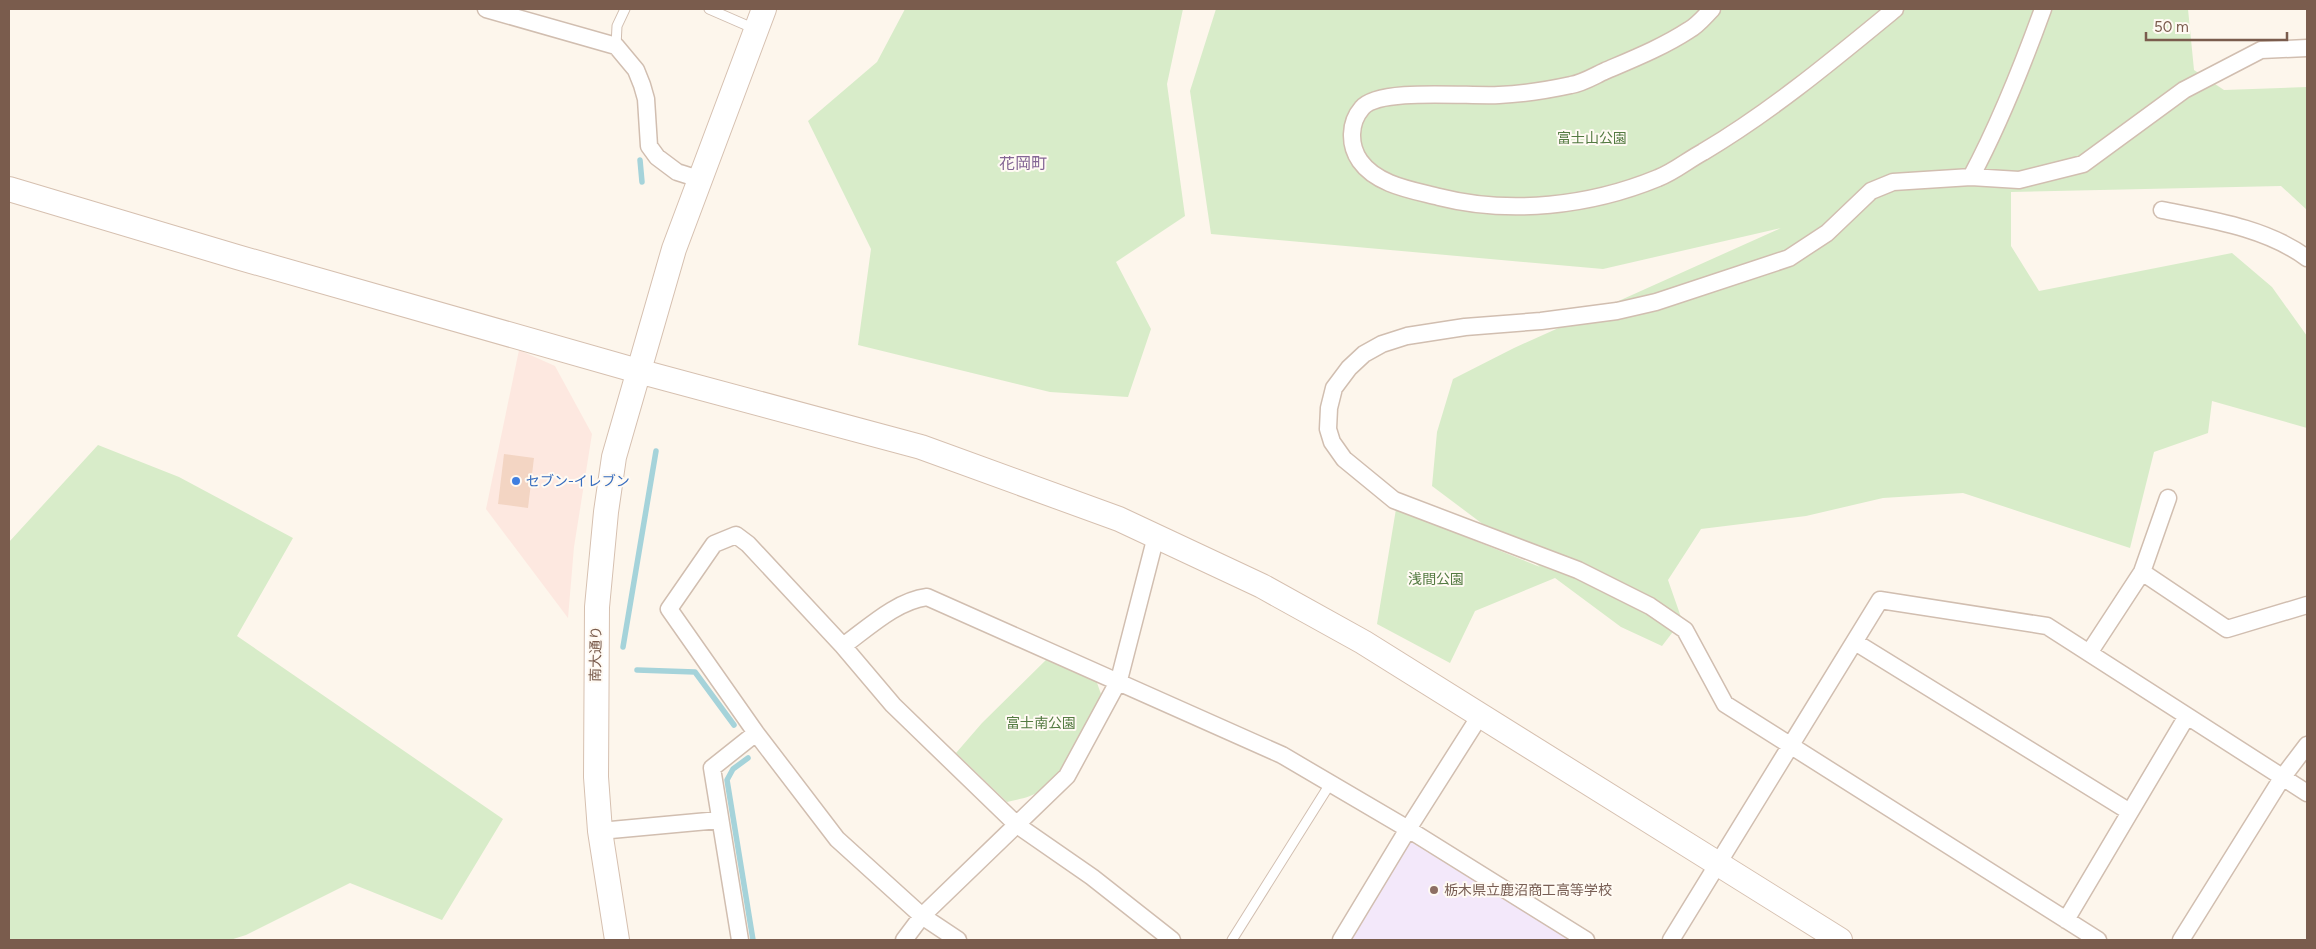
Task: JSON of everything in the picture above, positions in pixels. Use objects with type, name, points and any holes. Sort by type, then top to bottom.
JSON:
[{"type":"street","points":[[486,9],[616,46],[636,70],[642,85],[646,100],[649,146],[658,157],[677,172],[698,179]]},
{"type":"street","points":[[1712,9],[1691,29],[1639,56],[1574,85],[1498,95],[1433,94],[1374,99],[1362,106],[1354,120],[1351,136],[1354,152],[1364,166],[1395,185],[1454,201],[1519,206],[1580,202],[1608,195],[1660,177],[1736,132],[1850,47],[1895,9]]},
{"type":"street","points":[[1971,178],[1992,138],[2021,72],[2043,9]]},
{"type":"street","name":"南大通り","points":[[616,940],[600,831],[596,777],[595,715],[599,562],[614,457],[674,249],[698,179],[759,19]]},
{"type":"street","points":[[2098,940],[1725,704],[1685,630],[1650,606],[1578,570],[1394,500],[1344,459],[1332,442],[1328,429],[1328,408],[1334,388],[1349,368],[1364,354],[1382,344],[1407,336],[1465,327],[1541,321],[1617,311],[1656,302],[1789,258],[1827,233],[1871,191],[1893,182],[1971,178],[2018,180],[2083,164],[2184,90],[2218,72],[2261,50],[2307,48]]},
{"type":"street","points":[[9,189],[237,257],[638,371],[921,447],[1056,495],[1156,536],[1271,590],[1363,642],[1840,940]]},
{"type":"street","points":[[2162,210],[2237,226],[2288,244],[2307,258]]},
{"type":"street","points":[[2089,653],[2142,572],[2168,498]]},
{"type":"street","points":[[958,940],[922,916],[837,839],[756,733],[669,609],[714,544],[736,535],[748,544],[843,646],[893,706],[1017,824],[1092,877],[1172,940]]},
{"type":"street","points":[[904,940],[922,916],[994,844],[1067,776],[1119,680],[1156,536]]},
{"type":"street","points":[[2142,572],[2227,629],[2307,605]]},
{"type":"street","points":[[843,646],[896,608],[914,599],[927,597],[1119,680],[1282,754],[1408,829],[1586,940]]},
{"type":"street","points":[[1671,940],[1880,600],[2047,626],[2307,793]]},
{"type":"street","points":[[1855,642],[2130,812]]},
{"type":"street","points":[[1341,940],[1481,714]]},
{"type":"street","points":[[2066,920],[2187,716]]},
{"type":"street","points":[[740,940],[712,768],[756,733]]},
{"type":"street","points":[[2181,940],[2282,778],[2307,745]]},
{"type":"street","points":[[600,831],[719,820]]},
{"type":"lane","points":[[616,46],[616,26],[625,9]]},
{"type":"lane","points":[[709,9],[759,19]]},
{"type":"lane","points":[[1232,940],[1330,784]]},
{"type":"shaded area","points":[[519,350],[555,366],[592,434],[574,547],[568,618],[486,509]]},
{"type":"shaded area","name":"栃木県立鹿沼商工高等学校","points":[[1408,840],[1570,940],[1350,940]]},
{"type":"green space","points":[[905,9],[1183,9],[1167,84],[1185,216],[1116,262],[1151,329],[1128,397],[1050,392],[858,345],[871,249],[808,121],[877,62]]},
{"type":"green space","points":[[1216,9],[2188,9],[2194,70],[2224,90],[2307,87],[2307,210],[2281,186],[2011,192],[2011,246],[2039,291],[2232,253],[2272,287],[2307,336],[2307,428],[2212,401],[2208,433],[2154,452],[2130,548],[1963,493],[1883,498],[1806,516],[1701,529],[1668,580],[1682,620],[1662,646],[1621,627],[1555,578],[1475,611],[1450,663],[1377,624],[1396,509],[1540,567],[1432,486],[1437,432],[1453,379],[1514,348],[1781,228],[1603,269],[1211,234],[1190,91]]},
{"type":"green space","points":[[98,445],[179,477],[293,538],[237,636],[503,819],[442,920],[350,883],[246,935],[230,940],[9,940],[9,542]]},
{"type":"green space","name":"富士南公園","points":[[1048,658],[1096,680],[1101,694],[1073,752],[1053,779],[1042,789],[1030,796],[1007,802],[956,753],[982,723]]},
{"type":"building","points":[[504,454],[534,458],[528,508],[498,504]]},
{"type":"waterway","points":[[640,160],[642,182]]},
{"type":"waterway","points":[[623,647],[656,451]]},
{"type":"waterway","points":[[637,670],[695,672],[734,725]]},
{"type":"waterway","points":[[748,758],[733,769],[727,780],[753,940]]},
{"type":"place","name":"セブン-イレブン","points":[[516,481]]},
{"type":"place","name":"栃木県立鹿沼商工高等学校","points":[[1434,890]]},
{"type":"district","name":"花岡町","points":[[1023,163]]},
{"type":"park label","name":"富士山公園","points":[[1592,138]]},
{"type":"park label","name":"浅間公園","points":[[1436,579]]}]
